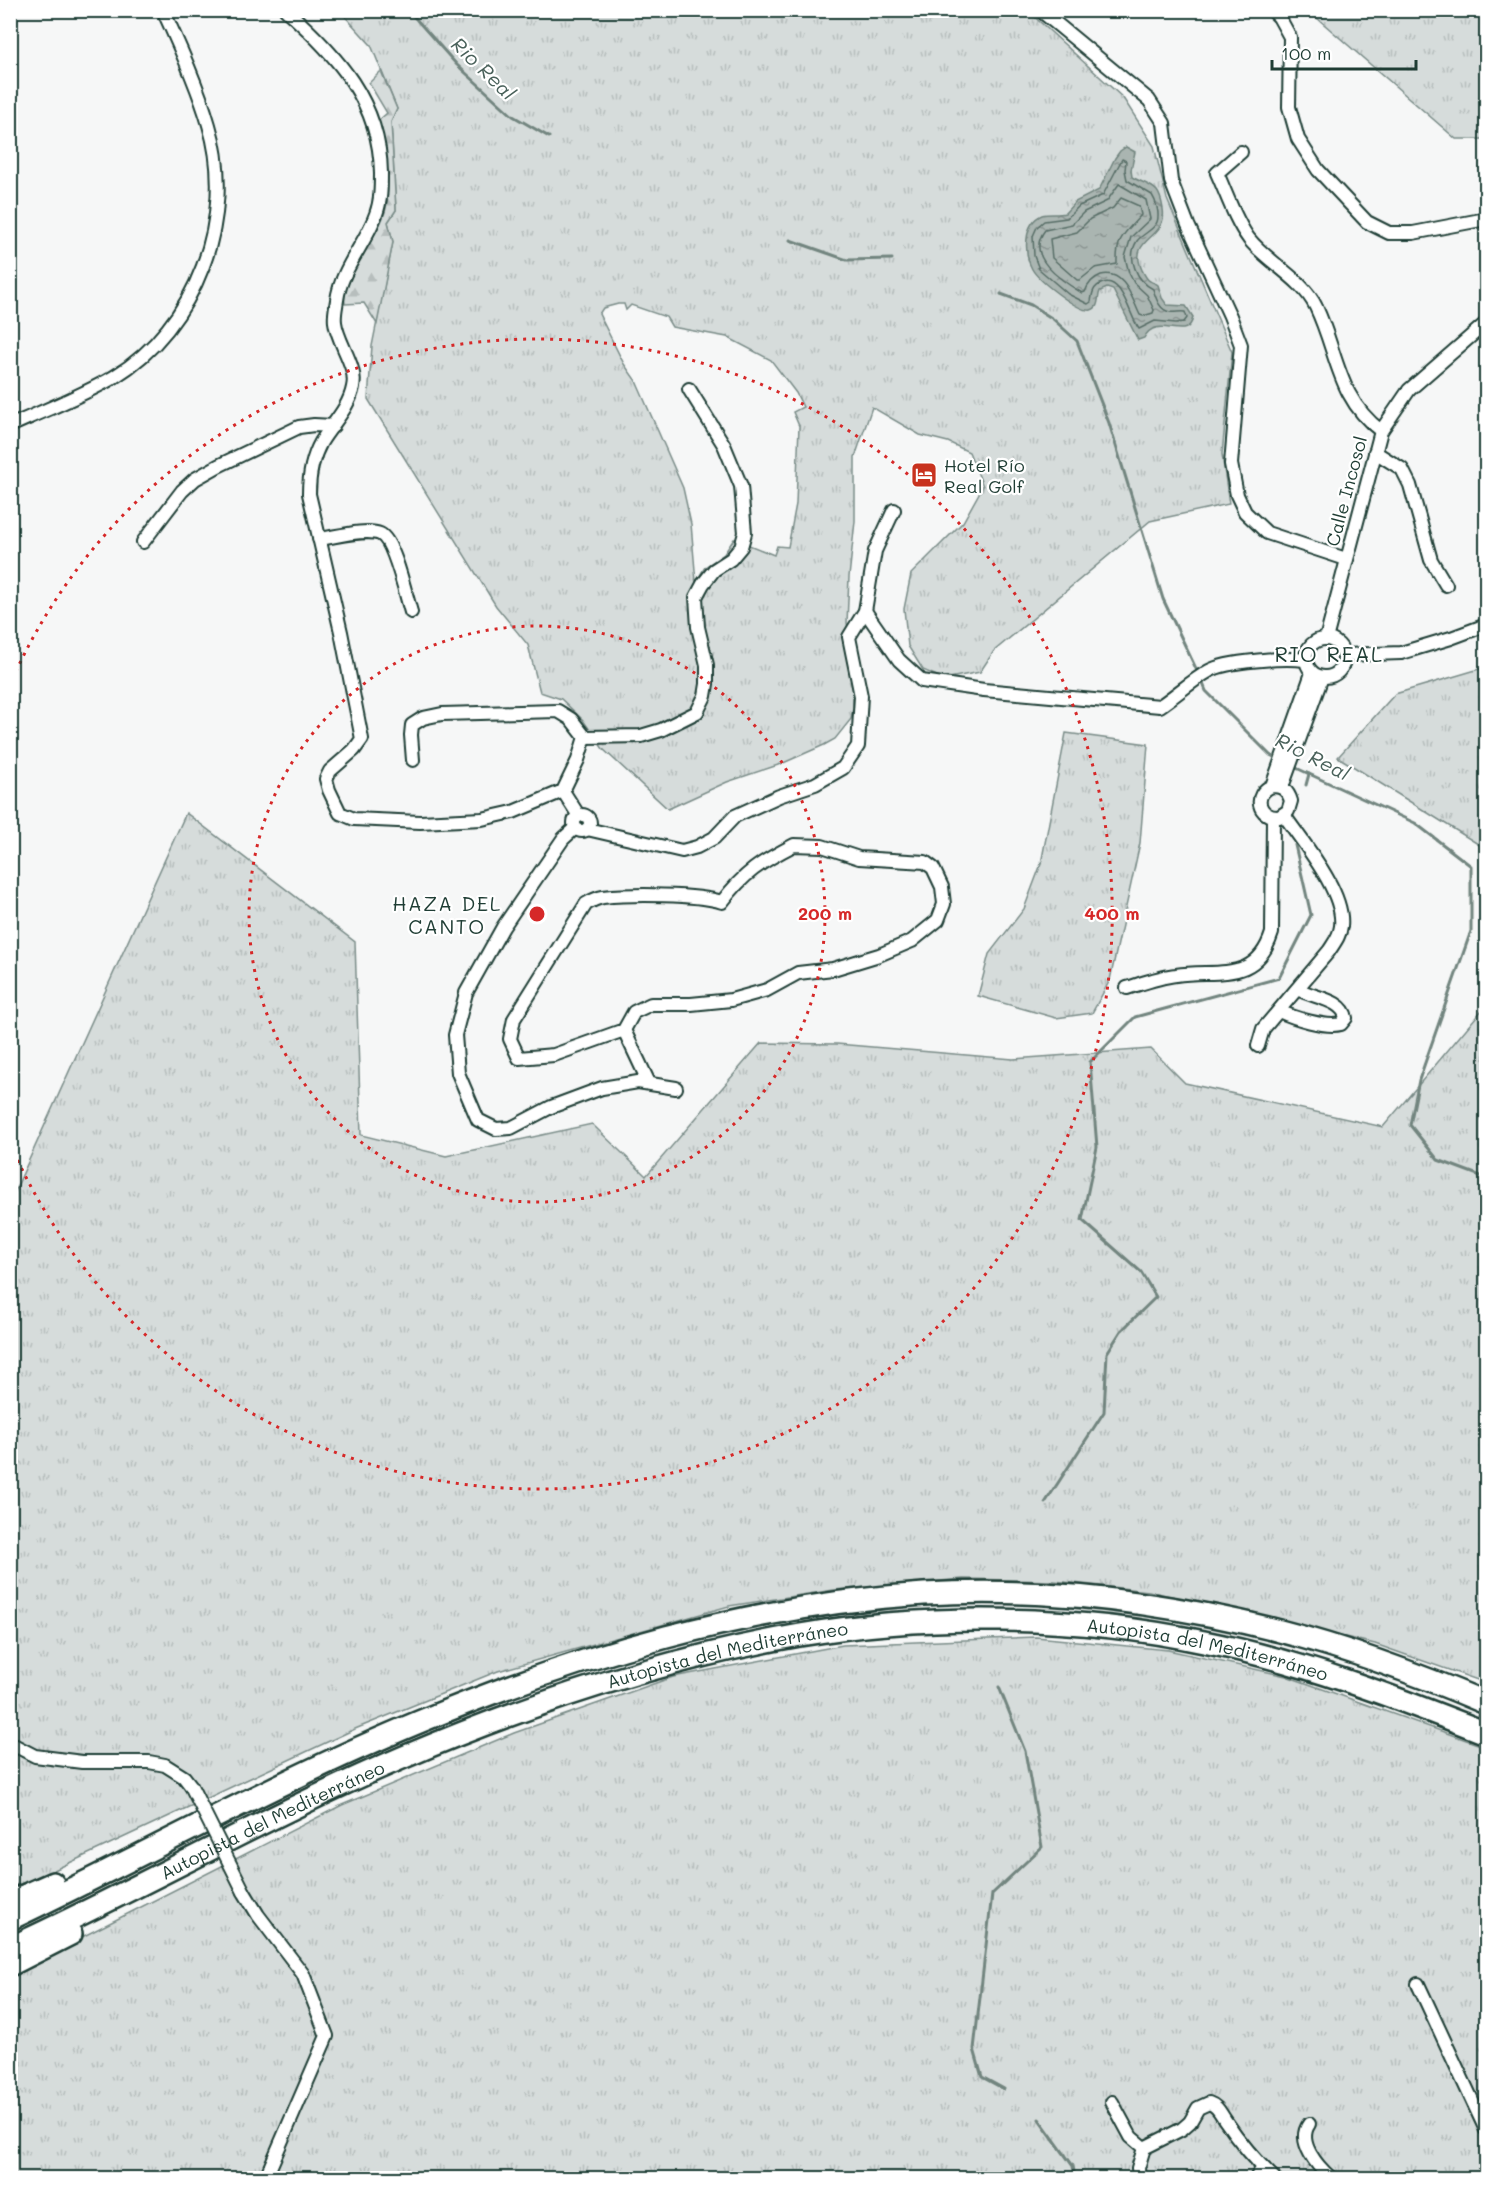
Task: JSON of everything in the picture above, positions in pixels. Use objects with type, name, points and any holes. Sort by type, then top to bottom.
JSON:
[{"type":"highway","name":"Autopista del Mediterráneo","points":[[10,1919],[255,1796],[415,1723],[602,1654],[702,1627],[794,1609],[872,1598],[983,1593],[1106,1600],[1193,1612],[1270,1629],[1366,1658],[1486,1703]]},
{"type":"highway","name":"Autopista del Mediterráneo","points":[[10,1948],[322,1794],[404,1757],[480,1727],[659,1667],[731,1649],[836,1630],[922,1623],[985,1621],[1100,1626],[1204,1641],[1333,1675],[1486,1733]]},
{"type":"highway","points":[[10,1902],[373,1733],[415,1723]]},
{"type":"highway","points":[[10,1965],[227,1851],[420,1760],[480,1727]]},
{"type":"street","points":[[10,426],[79,395],[128,367],[155,344],[183,308],[200,276],[211,241],[218,198],[216,168],[210,126],[163,10]]},
{"type":"street","points":[[286,10],[320,41],[347,74],[371,116],[381,150],[381,189],[377,211],[368,234],[339,284],[335,323],[354,385],[348,402],[320,444],[309,472],[309,494],[341,632],[362,739],[354,750],[330,771],[326,779],[329,790],[340,813],[354,819],[420,822],[482,819],[513,812],[563,791],[578,760],[585,737]]},
{"type":"street","points":[[1040,10],[1149,100],[1164,123],[1171,181],[1241,345],[1231,464],[1237,495],[1245,512],[1267,533],[1346,559]]},
{"type":"street","points":[[1272,10],[1279,17],[1290,37],[1289,107],[1298,139],[1318,170],[1367,222],[1389,233],[1413,233],[1486,219]]},
{"type":"street","points":[[1241,152],[1217,173],[1240,224],[1250,240],[1292,278],[1316,305],[1346,391],[1365,419],[1381,431]]},
{"type":"street","name":"Calle Incosol","points":[[1326,639],[1381,431],[1409,390],[1486,323]]},
{"type":"street","points":[[585,737],[641,736],[661,730],[697,712],[705,696],[707,665],[698,627],[696,597],[714,570],[731,559],[741,547],[745,533],[741,486],[724,445],[689,389]]},
{"type":"street","points":[[143,542],[182,491],[195,479],[299,427],[314,424],[333,426]]},
{"type":"street","points":[[1375,452],[1402,469],[1410,485],[1431,560],[1446,585]]},
{"type":"street","points":[[563,791],[580,824],[682,851],[697,847],[714,838],[735,816],[778,796],[815,784],[843,768],[858,746],[861,696],[849,637],[865,611],[875,551],[894,510]]},
{"type":"street","points":[[319,539],[363,532],[379,534],[386,538],[392,550],[411,612]]},
{"type":"street","points":[[865,611],[899,660],[922,681],[984,690],[1160,706],[1210,670],[1241,663],[1288,658],[1305,660],[1317,675]]},
{"type":"street","points":[[1344,655],[1401,653],[1486,625]]},
{"type":"street","points":[[1305,660],[1308,649],[1315,641],[1326,639],[1334,641],[1340,647],[1344,655],[1344,662],[1336,674],[1317,675]]},
{"type":"street","points":[[1277,787],[1317,675]]},
{"type":"street","points":[[413,760],[412,725],[423,718],[442,714],[558,711],[571,719],[585,737]]},
{"type":"street","points":[[1277,787],[1287,791],[1291,801],[1288,811],[1279,816],[1263,813],[1259,802],[1263,792],[1277,787]]},
{"type":"street","points":[[1126,988],[1173,975],[1240,971],[1260,958],[1268,947],[1272,933],[1279,816]]},
{"type":"street","points":[[1258,1046],[1263,1029],[1338,938],[1341,926],[1341,909],[1334,891],[1279,816]]},
{"type":"street","points":[[580,824],[563,839],[503,927],[466,993],[455,1035],[458,1073],[478,1120],[496,1129],[511,1128],[551,1107],[602,1088],[638,1082],[676,1088]]},
{"type":"street","points":[[794,845],[822,846],[859,858],[925,862],[933,868],[942,887],[945,904],[938,920],[912,941],[879,956],[833,969],[798,973],[767,990],[731,1000],[691,1004],[651,1004],[634,1012],[624,1030],[554,1055],[519,1058],[510,1039],[514,1019],[586,904],[593,900],[601,897],[662,897],[709,898],[722,902],[737,882],[762,862],[794,845]]},
{"type":"street","points":[[1279,1011],[1290,1016],[1334,1026],[1341,1024],[1346,1018],[1340,1005],[1306,994],[1298,989]]},
{"type":"street","points":[[624,1030],[649,1083]]},
{"type":"street","points":[[10,1743],[35,1756],[82,1762],[149,1762],[165,1765],[184,1778],[190,1786],[244,1892],[258,1915],[303,1974],[327,2036],[269,2170],[272,2178]]},
{"type":"street","points":[[1418,1984],[1486,2130]]},
{"type":"street","points":[[1112,2102],[1131,2137],[1144,2148]]},
{"type":"street","points":[[1139,2178],[1140,2157],[1144,2148],[1174,2134],[1190,2122],[1198,2108],[1209,2103],[1219,2109],[1256,2161],[1271,2175]]},
{"type":"street","points":[[1309,2124],[1306,2128],[1306,2138],[1313,2161],[1331,2178]]},
{"type":"street","points":[[1256,2178],[1260,2172],[1271,2175]]},
{"type":"green space","points":[[340,11],[1028,11],[1123,98],[1154,146],[1167,199],[1232,352],[1222,454],[1229,504],[1150,521],[994,651],[980,672],[944,679],[923,670],[908,646],[904,609],[911,574],[963,522],[983,486],[969,452],[948,442],[920,435],[872,407],[855,457],[855,521],[847,623],[852,649],[853,708],[851,719],[835,739],[824,745],[781,764],[727,782],[668,809],[603,749],[583,720],[561,699],[540,692],[528,645],[496,606],[368,399],[372,346],[393,242],[388,222],[396,210],[391,122],[397,109],[371,45]],"holes":[[[624,304],[626,310],[631,305],[666,317],[672,327],[727,337],[771,360],[796,393],[803,407],[793,412],[799,426],[796,504],[788,547],[777,546],[774,555],[734,539],[724,554],[705,567],[696,582],[691,524],[683,488],[636,381],[624,364],[599,314],[603,308]]]},
{"type":"green space","points":[[1309,11],[1486,11],[1486,139],[1456,139]]},
{"type":"green space","points":[[381,71],[397,109],[391,122],[396,210],[388,222],[393,242],[377,324],[364,303],[345,304],[344,296],[346,283],[382,220],[386,208],[387,164],[384,140],[378,121],[387,113],[369,83]]},
{"type":"green space","points":[[1486,667],[1486,849],[1338,757],[1395,694]]},
{"type":"green space","points":[[1066,733],[1148,744],[1140,843],[1110,980],[1092,1013],[1056,1018],[978,996],[989,954],[1024,909],[1041,864]]},
{"type":"green space","points":[[186,813],[355,942],[361,1135],[446,1156],[592,1124],[646,1176],[761,1043],[837,1044],[1013,1059],[1151,1049],[1185,1083],[1383,1127],[1482,1010],[1486,849],[1486,1683],[1375,1644],[1149,1591],[1054,1581],[963,1579],[834,1590],[729,1606],[498,1671],[355,1729],[18,1887],[10,1878],[10,1202]]},
{"type":"green space","points":[[1036,1637],[1168,1650],[1286,1676],[1486,1747],[1486,2178],[11,2178],[11,1973],[342,1805],[514,1733],[673,1677],[843,1645]]},
{"type":"water","points":[[1126,147],[1135,152],[1131,170],[1132,177],[1157,191],[1163,209],[1160,227],[1143,244],[1140,251],[1139,259],[1142,270],[1149,280],[1158,285],[1167,305],[1186,306],[1193,317],[1190,325],[1185,328],[1156,328],[1138,340],[1113,290],[1107,288],[1100,291],[1094,309],[1085,310],[1059,295],[1036,274],[1029,263],[1027,247],[1028,232],[1036,219],[1045,214],[1065,213],[1075,202],[1099,190],[1115,158]]},
{"type":"waterway","name":"Rio Real","points":[[408,10],[457,65],[513,116],[549,137]]},
{"type":"waterway","name":"Rio Real","points":[[790,240],[847,260],[892,259]]},
{"type":"waterway","name":"Rio Real","points":[[1001,294],[1031,305],[1053,319],[1077,341],[1109,423],[1163,599],[1199,675]]},
{"type":"waterway","name":"Rio Real","points":[[1202,681],[1206,691],[1270,755],[1278,759]]},
{"type":"waterway","name":"Rio Real","points":[[1292,766],[1415,823],[1471,866],[1471,931],[1419,1080],[1410,1125],[1438,1160],[1486,1178]]},
{"type":"waterway","points":[[1306,785],[1309,774]]},
{"type":"waterway","points":[[1045,1503],[1104,1412],[1107,1353],[1121,1331],[1156,1297],[1141,1272],[1082,1220],[1097,1147],[1090,1062],[1135,1017],[1279,978],[1311,915],[1295,845]]},
{"type":"waterway","points":[[999,1687],[1025,1751],[1042,1847],[992,1894],[974,2049],[982,2077],[1004,2089]]},
{"type":"waterway","points":[[1039,2119],[1073,2166],[1075,2178]]},
{"type":"place","name":"Hotel Río Real Golf","points":[[924,475]]},
{"type":"district","name":"RIO REAL","points":[[1329,653]]},
{"type":"district","name":"HAZA DEL CANTO","points":[[447,914]]}]
